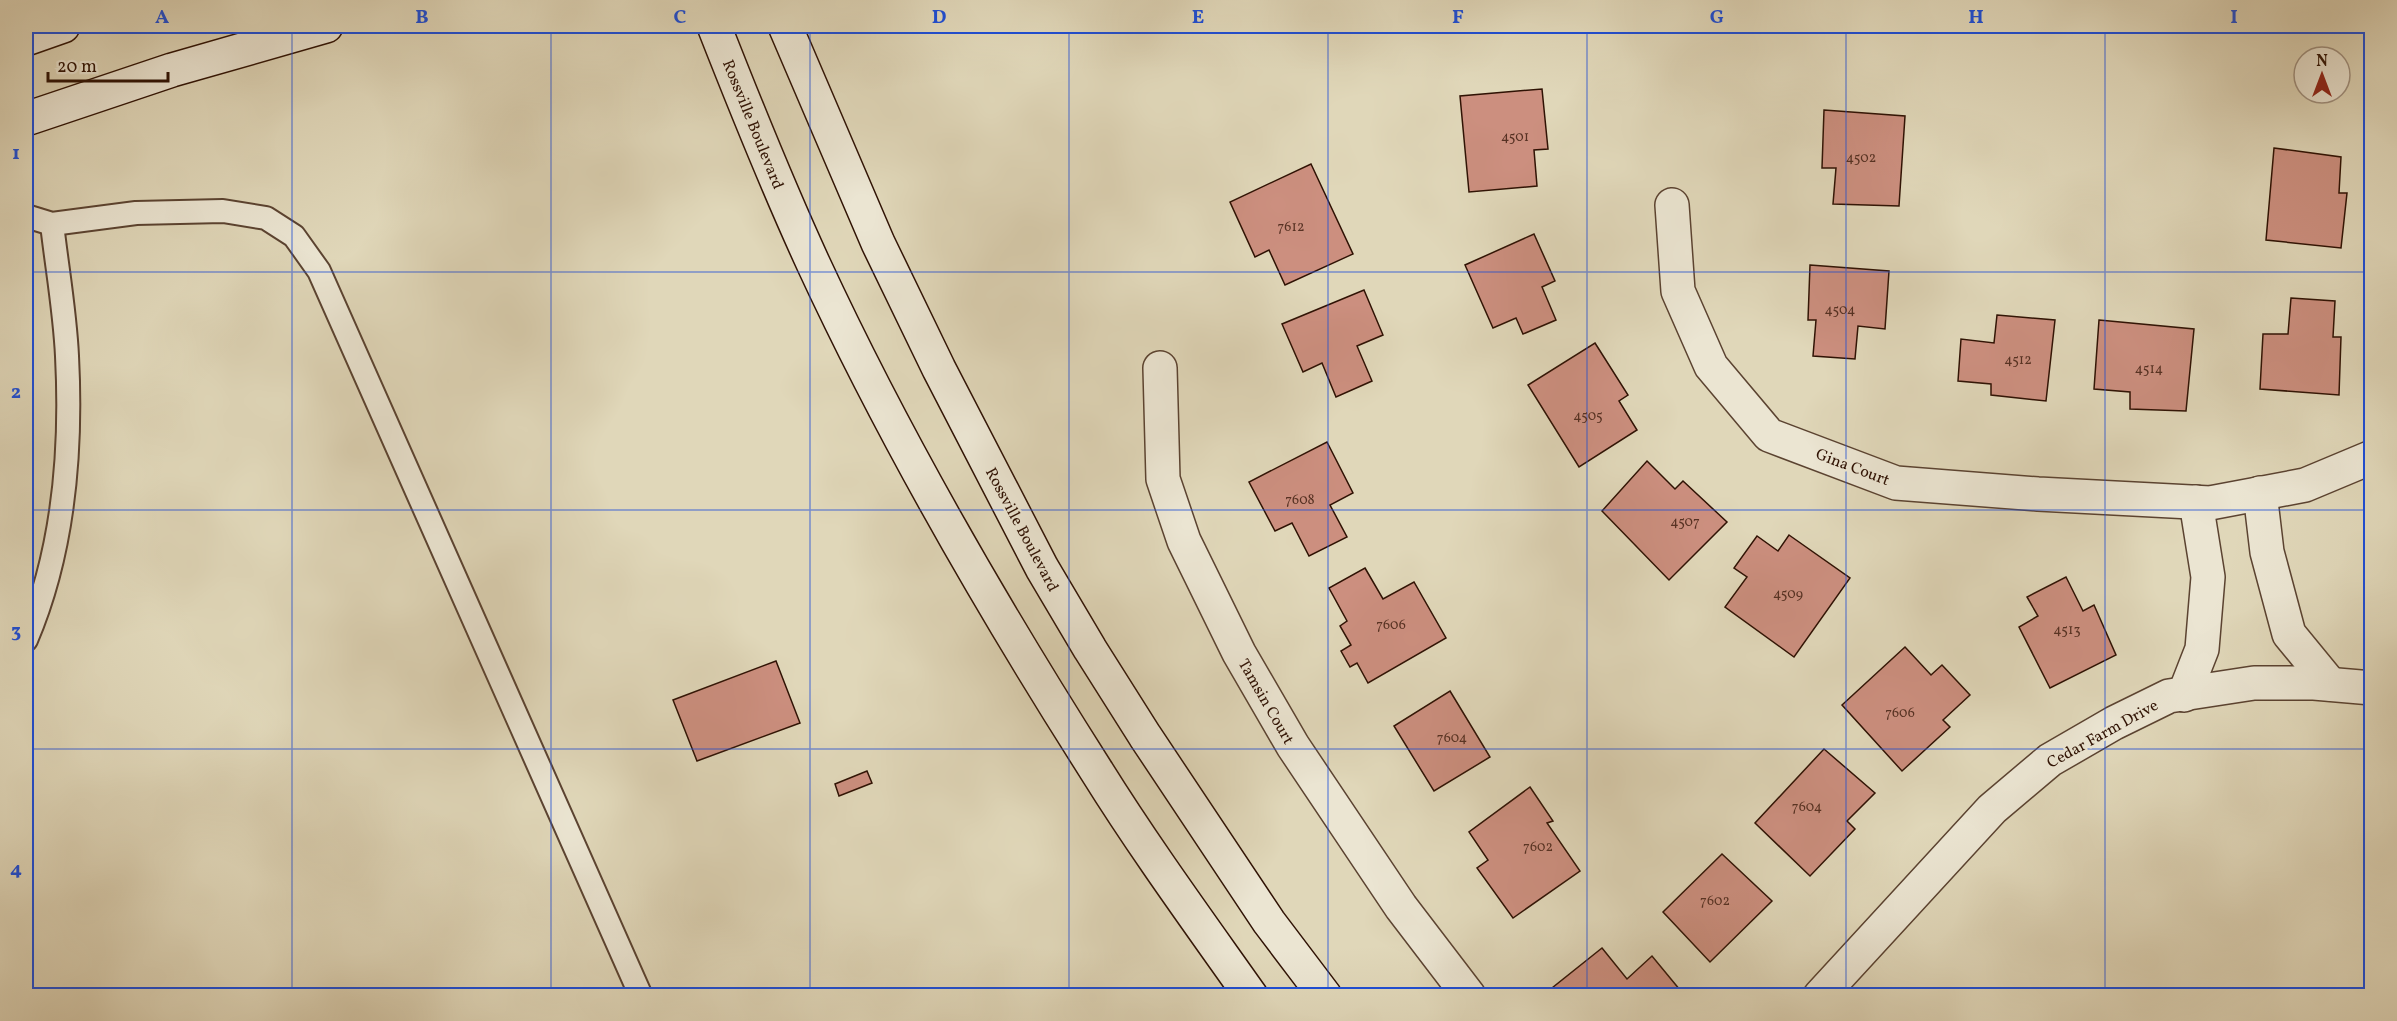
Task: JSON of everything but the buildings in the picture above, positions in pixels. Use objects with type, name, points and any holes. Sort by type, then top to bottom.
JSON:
[{"type":"street","points":[[26,39],[63,26]]},
{"type":"street","points":[[26,119],[172,70],[326,26]]},
{"type":"street","name":"Rossville Boulevard","points":[[714,26],[774,175],[813,262],[893,423],[953,533],[1018,645],[1097,772],[1251,996]]},
{"type":"street","name":"Rossville Boulevard","points":[[785,26],[878,243],[939,369],[1042,568],[1145,736],[1269,922],[1325,996]]},
{"type":"street","name":"Gina Court","points":[[1672,205],[1678,291],[1711,366],[1769,435],[1896,483],[2038,494],[2210,503],[2305,485],[2372,457]]},
{"type":"street","name":"Tamsin Court","points":[[1160,368],[1163,479],[1184,541],[1239,653],[1293,746],[1401,907],[1469,996]]},
{"type":"street","points":[[2260,493],[2267,552],[2289,634],[2330,684]]},
{"type":"street","points":[[2184,695],[2202,649],[2208,577],[2196,502]]},
{"type":"street","name":"Cedar Farm Drive","points":[[1820,996],[1992,809],[2050,760],[2114,723],[2169,696],[2254,683],[2330,684],[2372,688]]},
{"type":"lane","points":[[26,216],[52,224],[136,213],[223,211],[266,218],[294,236],[319,271],[641,996]]},
{"type":"lane","points":[[26,640],[33,622],[63,510],[68,455],[68,355],[52,224]]}]
